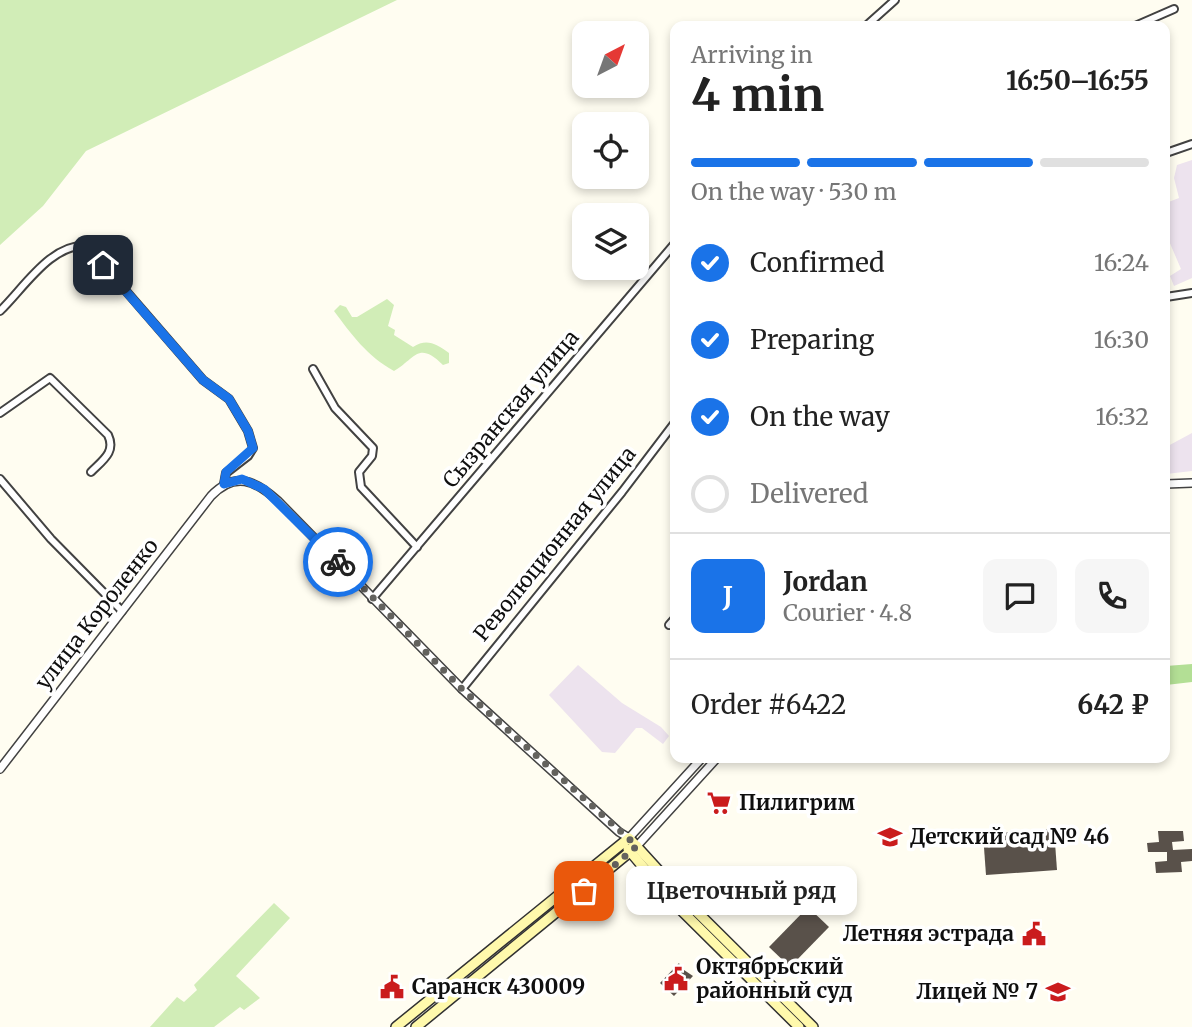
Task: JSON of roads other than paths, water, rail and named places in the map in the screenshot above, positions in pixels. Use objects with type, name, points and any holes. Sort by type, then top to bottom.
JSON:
[{"type":"main road","points":[[396,1027],[626,841],[679,908],[799,1027]]},
{"type":"main road","points":[[633,849],[813,1027]]},
{"type":"main road","points":[[416,1027],[633,849]]},
{"type":"main road","points":[[733,961],[738,952]]},
{"type":"main road","points":[[784,1013],[792,1006]]},
{"type":"street","points":[[872,21],[895,0]]},
{"type":"street","points":[[1146,21],[1174,9]]},
{"type":"street","points":[[1170,152],[1192,144]]},
{"type":"street","points":[[0,311],[57,253],[72,245],[87,246],[203,380],[229,399],[248,431],[253,448],[226,472],[224,484],[242,479],[264,489],[462,689],[626,841],[697,763]]},
{"type":"street","name":"Сызранская улица","points":[[372,599],[670,249]]},
{"type":"street","points":[[1170,296],[1192,293]]},
{"type":"street","points":[[313,369],[335,408],[373,448],[372,456],[359,472],[361,487],[417,547]]},
{"type":"street","points":[[0,413],[50,378],[108,435],[113,444],[112,450],[91,472]]},
{"type":"street","name":"Революционная улица","points":[[462,689],[670,429]]},
{"type":"street","points":[[0,479],[51,539],[122,611]]},
{"type":"street","points":[[1170,485],[1192,483]]},
{"type":"street","name":"улица Короленко","points":[[0,769],[211,496],[224,484]]},
{"type":"street","points":[[705,763],[709,767]]},
{"type":"street","points":[[633,849],[713,763]]},
{"type":"place","name":"Пилигрим","points":[[719,803]]},
{"type":"place","name":"Детский сад № 46","points":[[890,837]]},
{"type":"place","name":"Цветочный ряд","points":[[584,891]]},
{"type":"place","name":"Летняя эстрада","points":[[1034,934]]},
{"type":"place","name":"Октябрьский районный суд","points":[[676,979]]},
{"type":"place","name":"Саранск 430009","points":[[392,987]]},
{"type":"place","name":"Лицей № 7","points":[[1058,992]]}]
